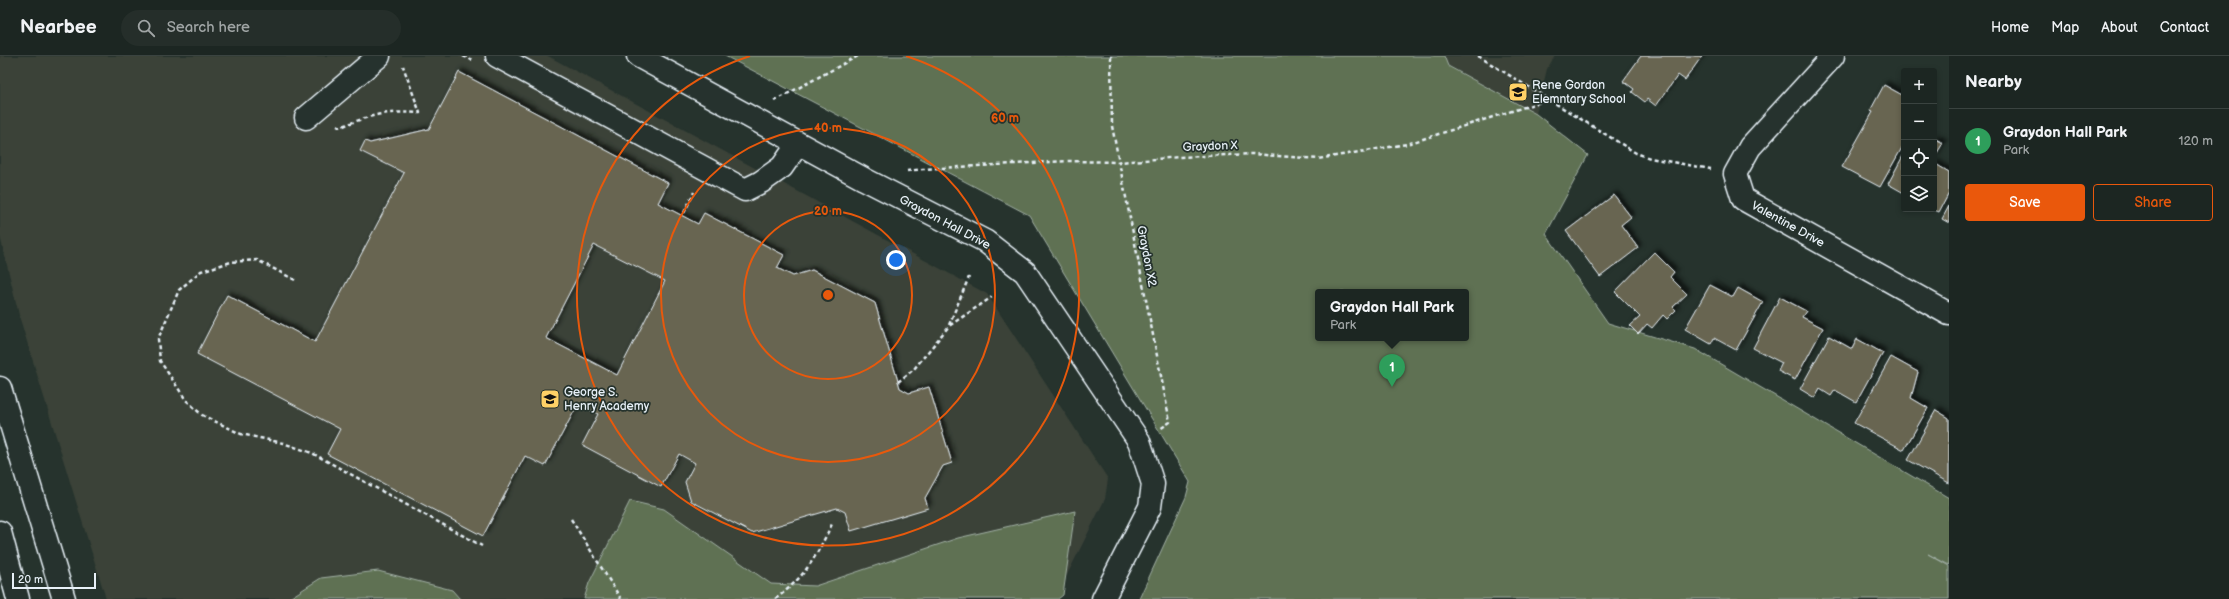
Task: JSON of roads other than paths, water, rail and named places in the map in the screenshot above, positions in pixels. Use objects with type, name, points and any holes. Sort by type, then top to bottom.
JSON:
[{"type":"main road","points":[[497,56],[744,190],[761,182],[782,167],[798,144]]},
{"type":"main road","name":"Graydon Hall Drive","points":[[638,56],[798,144],[984,241],[1025,272],[1139,441],[1153,484],[1150,507],[1103,599]]},
{"type":"main road","name":"Valentine Drive","points":[[1833,56],[1750,146],[1735,174],[1743,199],[1949,314]]},
{"type":"main road","points":[[308,116],[389,57]]},
{"type":"main road","points":[[0,388],[64,599]]},
{"type":"main road","points":[[0,532],[18,599]]},
{"type":"place","name":"Rene Gordon Elemntary School","points":[[1518,92]]},
{"type":"place","name":"Graydon Hall Park","points":[[1392,387]]},
{"type":"place","name":"George S. Henry Academy","points":[[550,399]]}]
